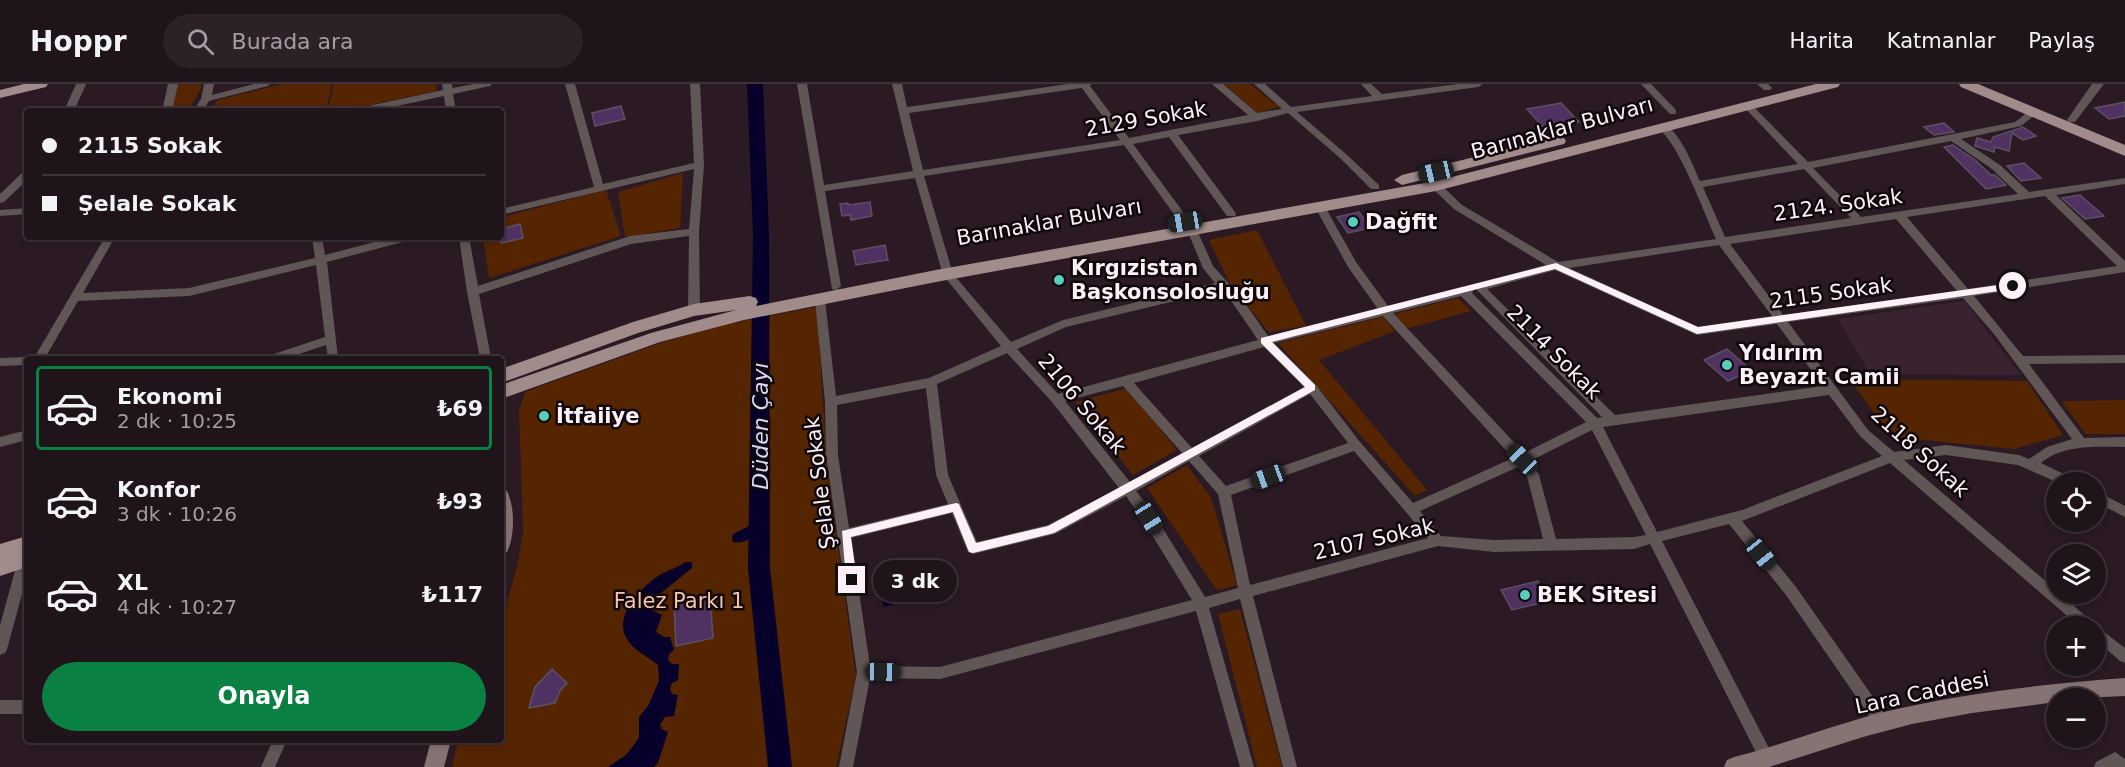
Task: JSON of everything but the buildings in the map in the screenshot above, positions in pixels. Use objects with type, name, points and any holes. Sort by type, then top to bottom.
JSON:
[{"type":"main road","points":[[0,86],[9,84]]},
{"type":"main road","points":[[0,94],[41,84]]},
{"type":"main road","name":"Barınaklar Bulvarı","points":[[781,302],[836,286],[946,270],[1188,226],[1320,207],[1436,186],[1661,126],[1833,84]]},
{"type":"main road","points":[[1966,84],[2032,113],[2124,148]]},
{"type":"main road","points":[[1987,84],[2072,120],[2124,148]]},
{"type":"main road","name":"Barınaklar Bulvarı","points":[[1188,226],[1231,214],[1375,187],[1673,112],[1770,85]]},
{"type":"main road","points":[[504,375],[633,328],[694,310],[743,308],[781,302],[820,300],[946,270]]},
{"type":"main road","points":[[504,391],[743,308]]},
{"type":"main road","points":[[0,552],[24,554]]},
{"type":"main road","points":[[0,567],[24,555]]},
{"type":"street","points":[[70,108],[81,84]]},
{"type":"street","points":[[168,108],[173,84]]},
{"type":"street","points":[[200,108],[206,99],[209,84]]},
{"type":"street","points":[[206,99],[265,84]]},
{"type":"street","points":[[371,108],[448,89],[487,84]]},
{"type":"street","points":[[570,84],[600,190]]},
{"type":"street","points":[[694,310],[694,232],[699,165],[695,84]]},
{"type":"street","points":[[802,84],[836,286]]},
{"type":"street","points":[[897,84],[919,175],[946,270]]},
{"type":"street","points":[[903,111],[1085,84],[1188,226],[1208,268],[1236,299],[1265,341],[1312,388],[1356,445],[1438,541]]},
{"type":"street","points":[[1218,84],[1257,118]]},
{"type":"street","points":[[1260,84],[1375,187]]},
{"type":"street","points":[[1366,84],[1379,97]]},
{"type":"street","name":"2129 Sokak","points":[[819,189],[1126,142],[1290,110],[1478,84]]},
{"type":"street","points":[[1647,84],[1673,112]]},
{"type":"street","points":[[2072,120],[2097,84]]},
{"type":"street","points":[[448,89],[451,108]]},
{"type":"street","points":[[1747,105],[1859,221]]},
{"type":"street","points":[[1697,185],[1953,138],[2018,124],[2032,113]]},
{"type":"street","name":"2118 Sokak","points":[[1661,126],[1669,132],[1682,153],[1722,242],[1864,433],[2077,616]]},
{"type":"street","points":[[1172,134],[1231,214]]},
{"type":"street","points":[[1953,138],[1996,167],[2027,196]]},
{"type":"street","points":[[504,211],[699,165]]},
{"type":"street","points":[[0,200],[24,177]]},
{"type":"street","name":"2124. Sokak","points":[[1463,291],[1556,266],[2125,181]]},
{"type":"street","name":"2115 Sokak","points":[[1436,186],[1458,207],[1556,266],[1697,331],[1968,293],[2125,267]]},
{"type":"street","points":[[2048,193],[2125,267]]},
{"type":"street","points":[[1320,207],[1352,264],[1385,311],[1522,459],[1533,476],[1551,546]]},
{"type":"street","points":[[0,213],[24,211]]},
{"type":"street","points":[[1899,215],[1968,293],[2021,360],[2081,443]]},
{"type":"street","points":[[472,292],[630,240],[694,232]]},
{"type":"street","points":[[40,356],[108,240]]},
{"type":"street","points":[[318,240],[333,356]]},
{"type":"street","points":[[74,297],[189,292],[395,240]]},
{"type":"street","points":[[464,240],[485,356]]},
{"type":"street","name":"2106 Sokak","points":[[946,270],[1009,348],[1056,399],[1127,488],[1149,518],[1201,603],[1247,767]]},
{"type":"street","points":[[831,402],[930,381],[1063,324],[1224,285]]},
{"type":"street","points":[[1479,288],[1611,419]]},
{"type":"street","points":[[1056,399],[1256,346],[1265,341],[1463,291]]},
{"type":"street","name":"2114 Sokak","points":[[1463,291],[1595,423],[1767,759]]},
{"type":"street","name":"Şelale Sokak","points":[[820,300],[831,402],[832,454],[846,534],[864,672],[846,767]]},
{"type":"street","points":[[281,356],[329,340]]},
{"type":"street","points":[[2021,360],[2125,359]]},
{"type":"street","points":[[0,362],[24,361]]},
{"type":"street","points":[[1125,380],[1224,492],[1245,591],[1290,767]]},
{"type":"street","points":[[930,381],[942,476],[973,548],[1050,530],[1312,388]]},
{"type":"street","points":[[1412,508],[1522,459],[1595,423],[1830,390]]},
{"type":"street","points":[[3,441],[24,436]]},
{"type":"street","points":[[2031,464],[2043,452],[2081,443],[2125,442]]},
{"type":"street","points":[[1224,492],[1356,445]]},
{"type":"street","name":"2107 Sokak","points":[[864,672],[940,673],[1438,541],[1494,546],[1634,543],[1732,518],[1892,457],[1946,450],[1987,454],[2031,464],[2047,472]]},
{"type":"street","points":[[2106,502],[2125,512]]},
{"type":"street","points":[[846,534],[956,507]]},
{"type":"street","points":[[1732,518],[1791,591],[1882,722]]},
{"type":"street","points":[[0,649],[24,561]]},
{"type":"street","points":[[2106,641],[2125,657]]},
{"type":"street","name":"Lara Caddesi","points":[[1734,767],[1767,759],[1882,722],[2044,693],[2125,687]]},
{"type":"street","points":[[0,707],[24,707]]},
{"type":"street","points":[[268,767],[279,743]]},
{"type":"street","points":[[434,767],[440,743]]},
{"type":"street","points":[[2101,767],[2115,759],[2123,767]]},
{"type":"shaded area","points":[[1964,301],[2021,375],[1870,374],[1838,319]]},
{"type":"shaded area","points":[[686,562],[692,562],[692,568],[651,601],[652,610],[662,615],[656,632],[664,637],[670,637],[674,650],[669,654],[668,660],[672,664],[679,664],[678,680],[672,683],[670,689],[672,694],[678,695],[674,716],[665,717],[660,725],[668,732],[658,763],[654,767],[608,767],[626,755],[639,738],[639,717],[648,706],[659,681],[658,665],[632,646],[624,633],[623,623],[626,613],[637,595],[653,580]]},
{"type":"shaded area","points":[[895,582],[899,603],[884,607],[879,586]]},
{"type":"green space","points":[[178,84],[201,84],[201,89],[189,108],[172,108]]},
{"type":"green space","points":[[282,84],[332,84],[327,108],[212,108],[218,100]]},
{"type":"green space","points":[[334,84],[436,84],[437,91],[355,108],[329,108]]},
{"type":"green space","points":[[1224,84],[1250,84],[1279,107],[1257,113]]},
{"type":"green space","points":[[683,173],[680,228],[625,237],[618,192]]},
{"type":"green space","points":[[606,190],[621,236],[489,278],[483,240],[504,240],[504,216]]},
{"type":"green space","points":[[1257,230],[1306,326],[1269,332],[1230,284],[1209,240]]},
{"type":"green space","points":[[1458,298],[1471,311],[1406,329],[1394,314]]},
{"type":"green space","name":"Falez Parkı 1","points":[[817,307],[827,466],[856,677],[836,767],[452,767],[457,743],[504,743],[504,613],[518,563],[523,532],[519,410],[525,392],[663,342],[726,324]]},
{"type":"green space","points":[[1383,317],[1395,331],[1319,360],[1427,490],[1415,496],[1278,343]]},
{"type":"green space","points":[[1849,379],[2027,381],[2063,435],[2014,449],[1892,437]]},
{"type":"green space","points":[[1127,388],[1177,450],[1133,475],[1075,402]]},
{"type":"green space","points":[[2125,400],[2125,434],[2086,434],[2061,401]]},
{"type":"green space","points":[[1187,465],[1211,498],[1237,585],[1217,590],[1147,488]]},
{"type":"green space","points":[[1240,609],[1282,767],[1257,767],[1218,614]]},
{"type":"waterway","name":"Düden Çayı","points":[[755,84],[761,234],[759,568],[780,767]]},
{"type":"waterway","points":[[738,538],[759,526]]},
{"type":"place","name":"Dağfit","points":[[1353,222]]},
{"type":"place","name":"Kırgızistan Başkonsolosluğu","points":[[1059,280]]},
{"type":"place","name":"Yıdırım Beyazıt Camii","points":[[1727,365]]},
{"type":"place","name":"İtfaiiye","points":[[544,416]]},
{"type":"place","name":"BEK Sitesi","points":[[1525,595]]},
{"type":"route","points":[[852,580],[846,534],[956,507],[973,548],[1050,530],[1312,388],[1265,341],[1479,288],[1556,266],[1697,331],[2013,286]]}]
